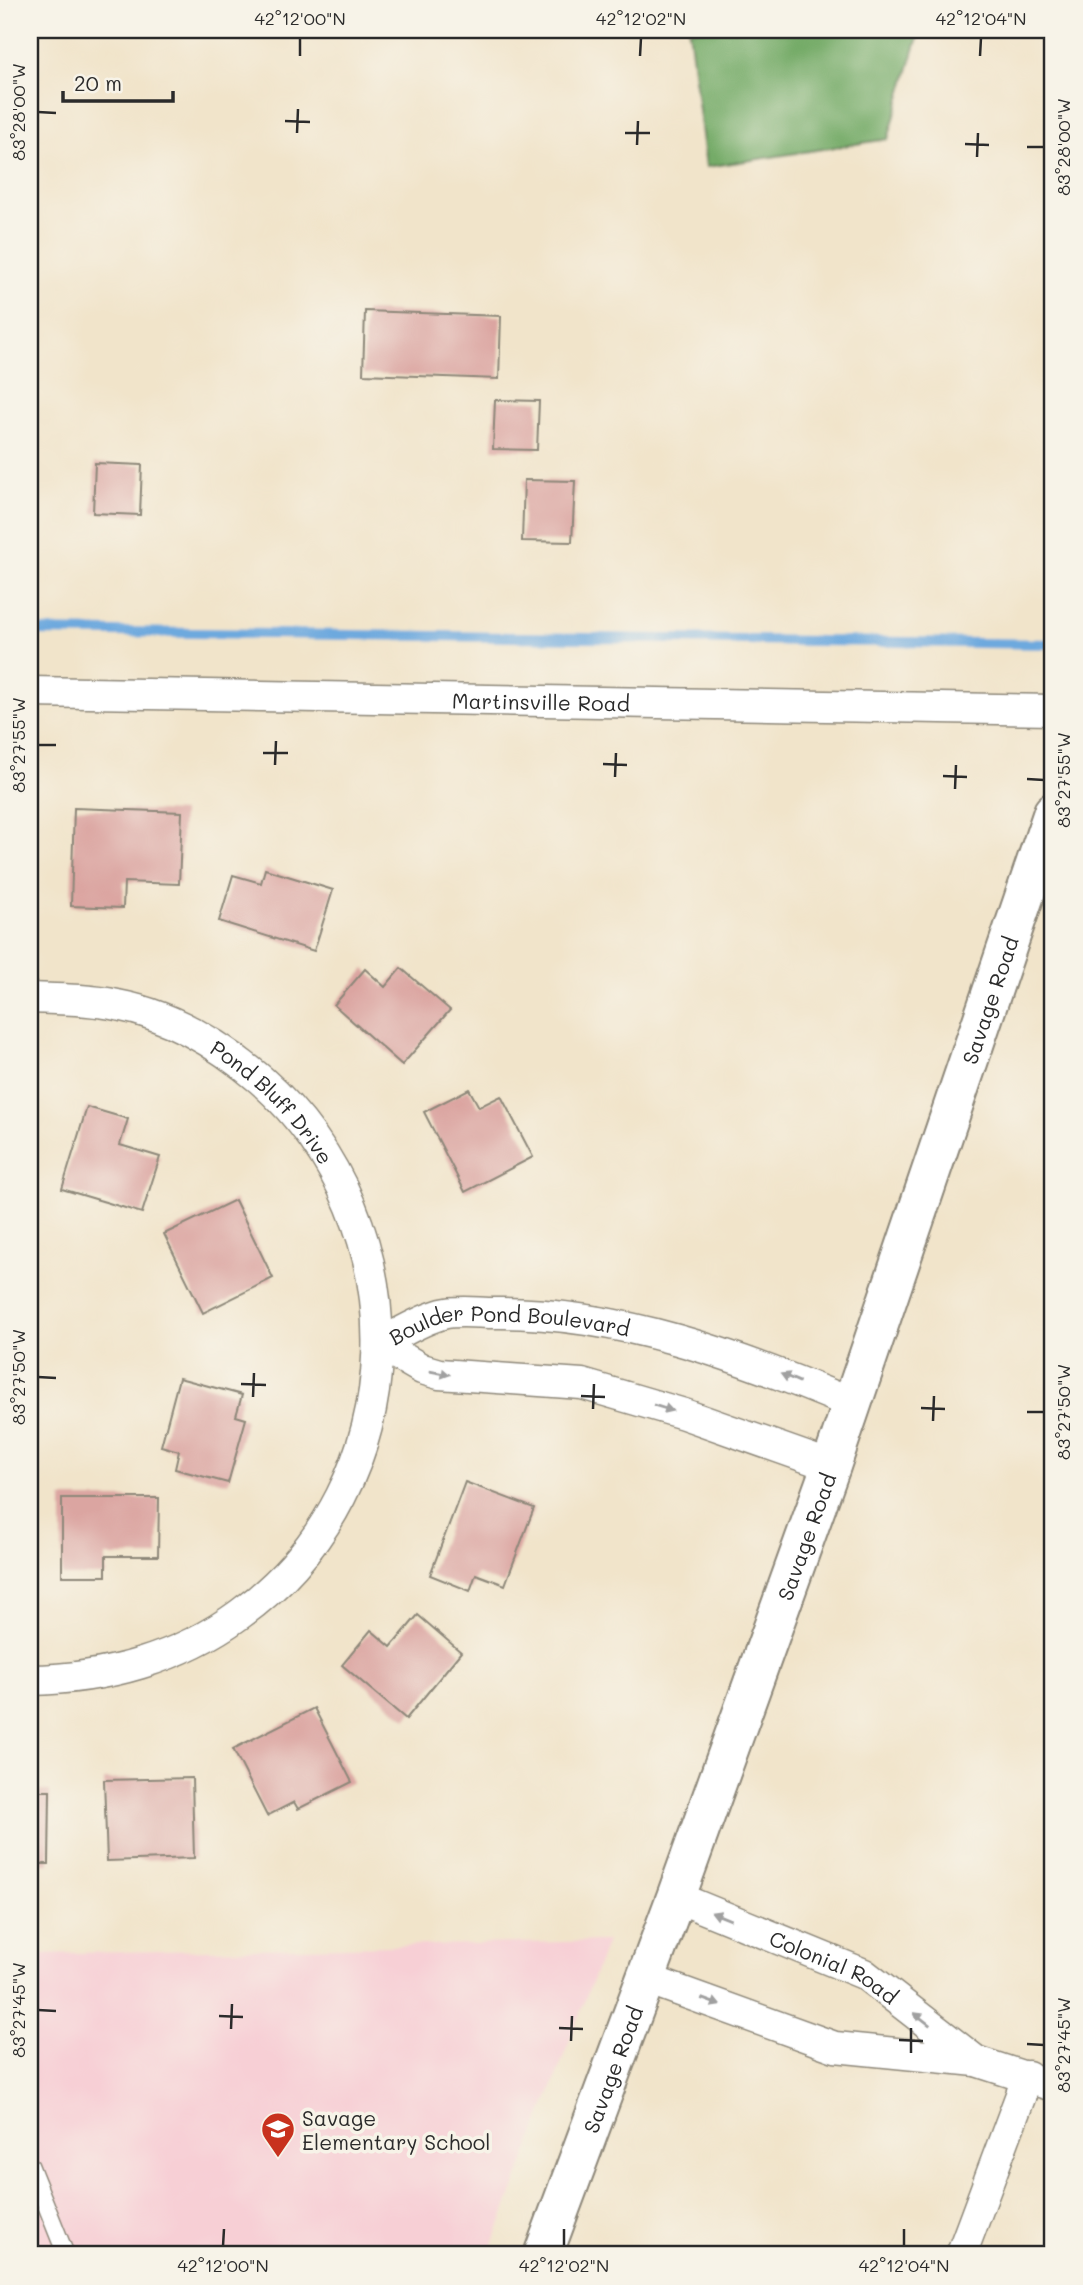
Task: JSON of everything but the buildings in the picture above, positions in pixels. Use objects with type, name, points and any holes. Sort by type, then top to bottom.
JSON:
[{"type":"street","name":"Martinsville Road","points":[[30,692],[1053,710]]},
{"type":"street","name":"Savage Road","points":[[543,2255],[647,1979],[853,1404],[1053,812]]},
{"type":"street","name":"Pond Bluff Drive","points":[[30,998],[118,1005],[175,1024],[209,1040],[288,1104],[326,1155],[355,1213],[373,1274],[379,1344],[374,1397],[361,1445],[343,1490],[312,1543],[279,1580],[240,1614],[188,1646],[154,1660],[96,1675],[30,1680]]},
{"type":"street","name":"Boulder Pond Boulevard","points":[[379,1344],[443,1314],[521,1313],[610,1325],[684,1340],[776,1372],[853,1404]]},
{"type":"street","name":"Boulder Pond Boulevard","points":[[379,1344],[422,1369],[439,1374],[582,1384],[684,1414],[831,1466]]},
{"type":"street","name":"Colonial Road","points":[[676,1897],[864,1974],[976,2061]]},
{"type":"street","name":"Colonial Road","points":[[647,1979],[835,2047],[976,2061],[1041,2081]]},
{"type":"street","points":[[961,2255],[1041,2081]]},
{"type":"lane","points":[[30,2165],[66,2255]]},
{"type":"shaded area","name":"Savage Elementary School","points":[[607,1941],[489,2255],[30,2255],[30,1954]]},
{"type":"green space","points":[[689,30],[920,30],[888,139],[706,167]]},
{"type":"waterway","points":[[30,631],[1053,644]]},
{"type":"place","name":"Savage Elementary School","points":[[278,2159]]}]
